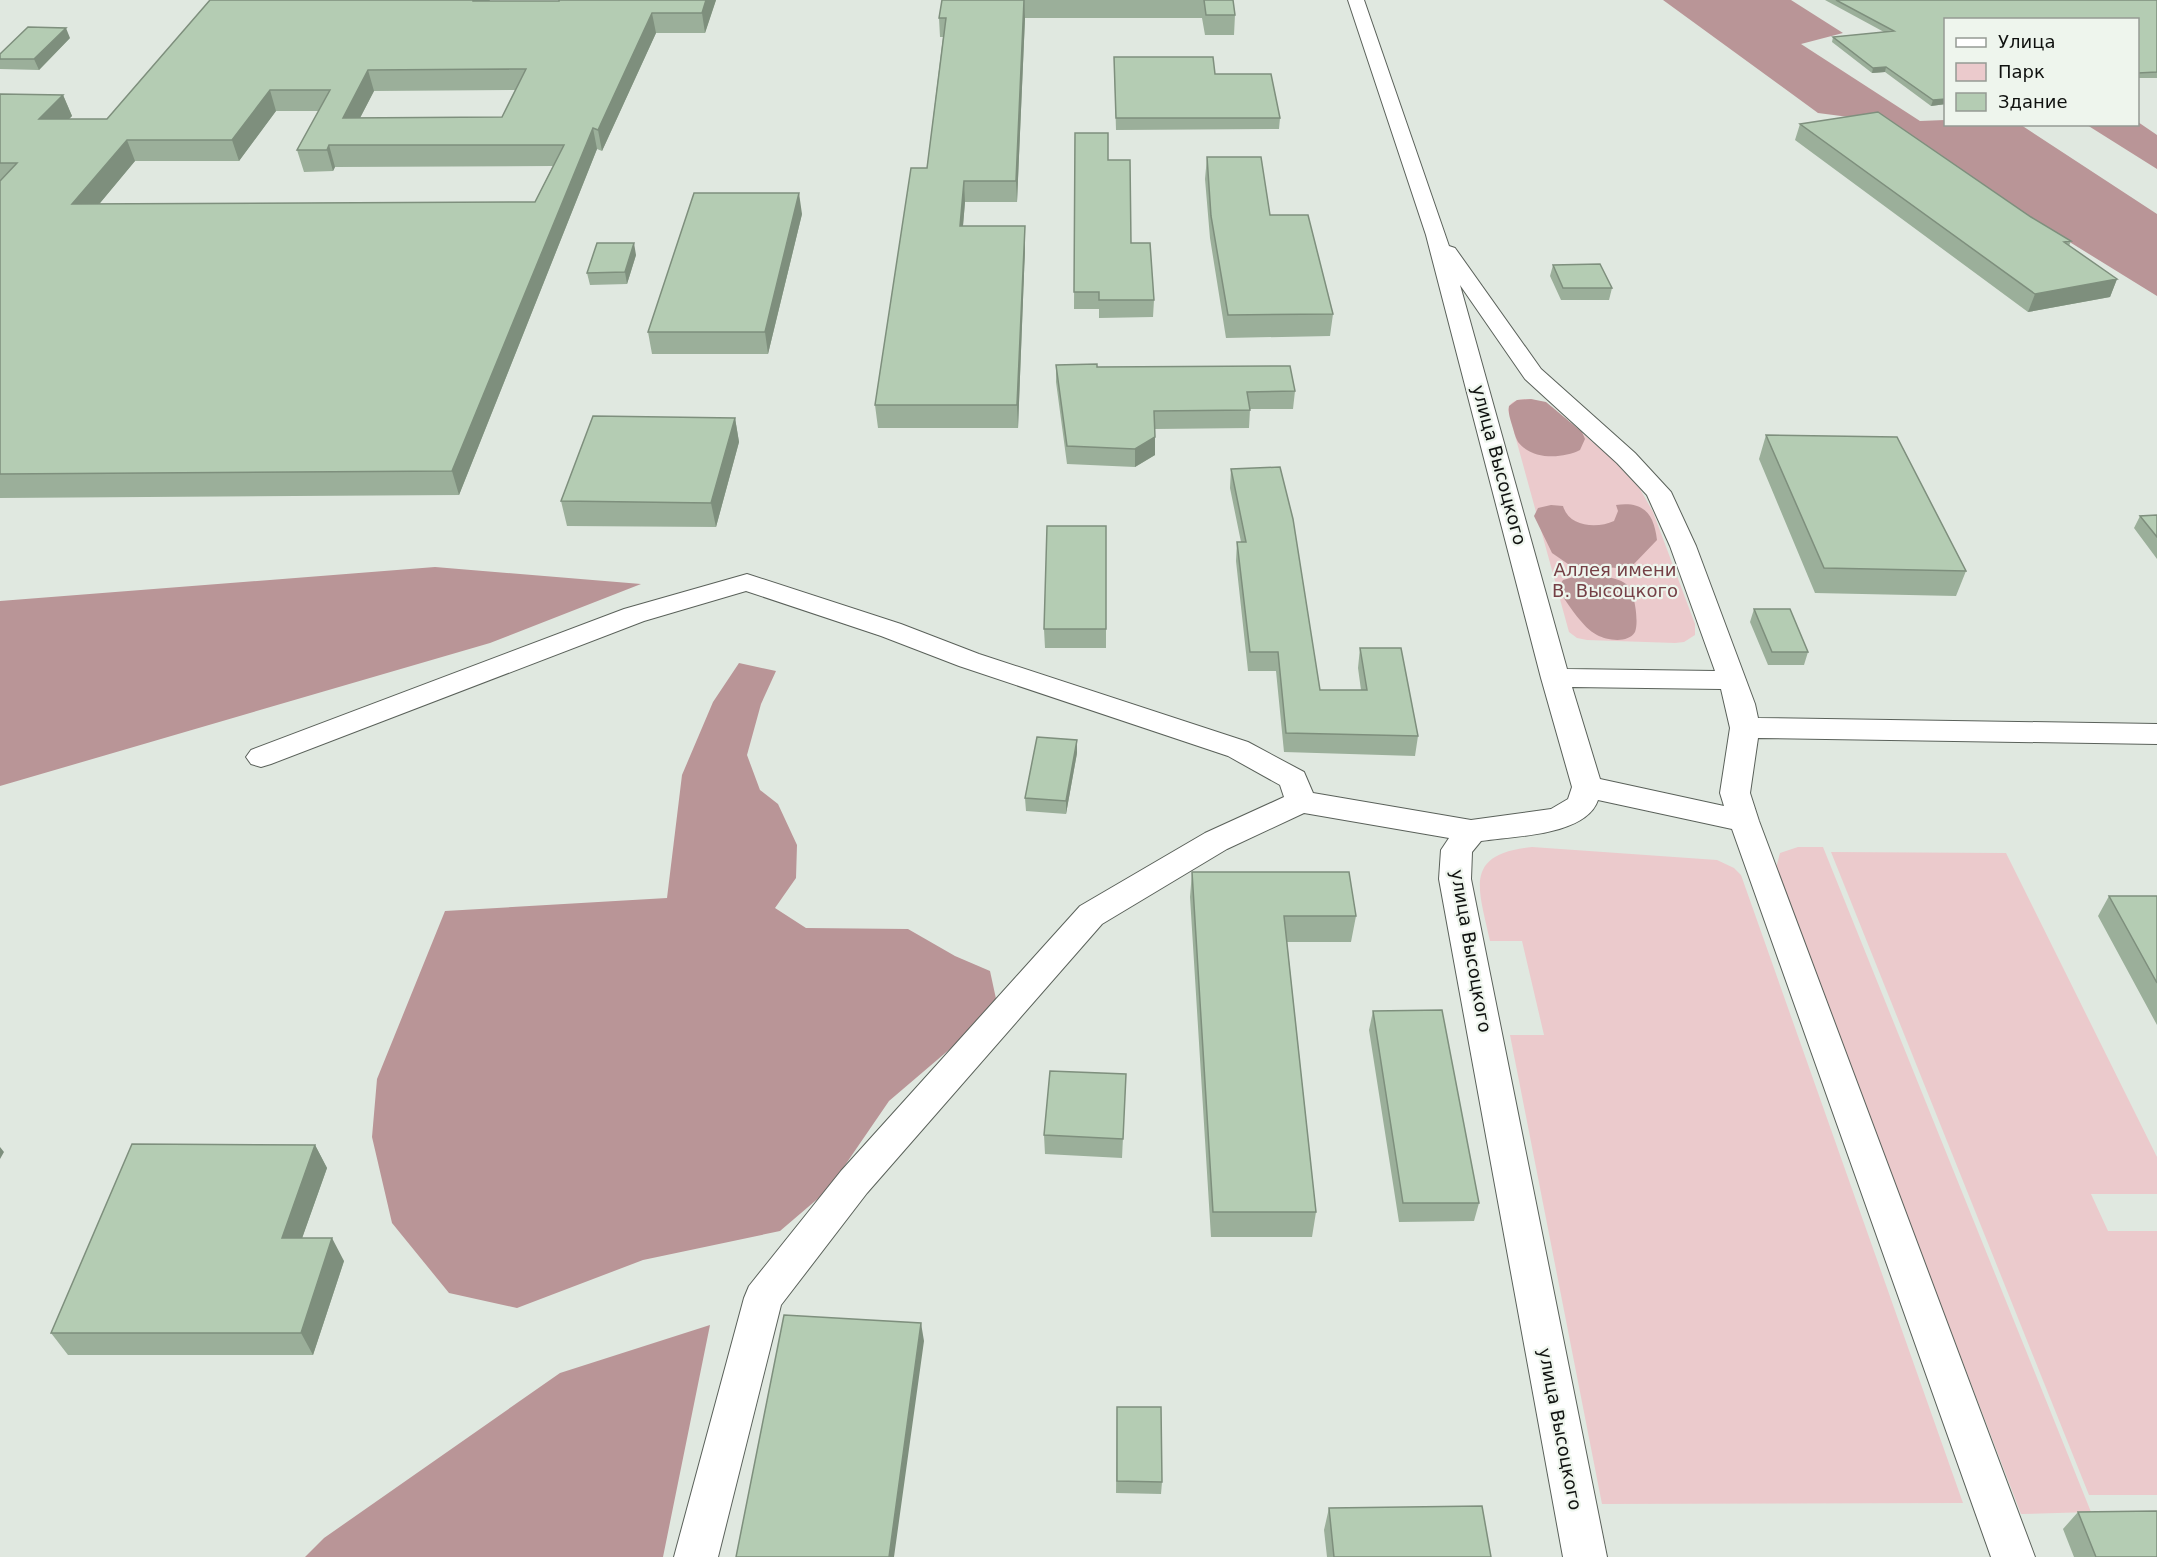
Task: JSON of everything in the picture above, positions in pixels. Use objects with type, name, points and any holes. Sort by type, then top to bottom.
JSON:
[{"type":"street","name":"улица Высоцкого","points":[[1356,0],[1436,235],[1555,678],[1587,786]]},
{"type":"street","name":"улица Высоцкого","points":[[1436,235],[1533,374],[1626,458],[1658,492],[1683,546],[1741,705],[1744,728],[1735,793],[1744,821]]},
{"type":"street","points":[[261,758],[634,615],[747,582],[891,630],[969,660],[1238,749],[1293,779],[1300,802]]},
{"type":"street","points":[[1555,678],[1732,680]]},
{"type":"street","points":[[1744,728],[2157,734]]},
{"type":"street","points":[[696,1557],[763,1298],[854,1182],[1091,915],[1216,841],[1300,802],[1471,831],[1558,819],[1581,805],[1587,786],[1744,821],[2013,1557]]},
{"type":"street","name":"улица Высоцкого","points":[[1471,831],[1456,850],[1455,879],[1585,1557]]},
{"type":"green space","points":[[1663,0],[1791,0],[1843,33],[1801,44],[1920,121],[1944,120],[1944,126],[2023,126],[2157,214],[2157,296],[1872,120],[1818,113]]},
{"type":"green space","points":[[2139,123],[2157,135],[2157,169],[2089,126],[2139,126]]},
{"type":"green space","name":"Аллея имени В. Высоцкого","points":[[1531,399],[1551,406],[1613,460],[1640,489],[1653,512],[1695,624],[1695,635],[1684,642],[1675,643],[1587,640],[1577,638],[1569,632],[1508,410],[1514,402]]},
{"type":"green space","points":[[1531,399],[1546,402],[1582,432],[1585,439],[1580,450],[1565,455],[1539,455],[1524,448],[1518,442],[1510,418],[1509,406],[1517,400]]},
{"type":"green space","points":[[1551,505],[1563,506],[1566,513],[1577,522],[1600,525],[1614,521],[1618,511],[1616,505],[1634,505],[1646,511],[1650,516],[1657,540],[1632,566],[1617,568],[1568,564],[1552,553],[1534,516],[1538,508]]},
{"type":"green space","points":[[435,567],[641,584],[490,643],[0,786],[0,601]]},
{"type":"green space","points":[[1577,576],[1615,579],[1629,587],[1634,599],[1636,614],[1636,628],[1632,636],[1622,640],[1606,638],[1597,635],[1581,622],[1558,588],[1563,580]]},
{"type":"green space","points":[[739,663],[776,671],[761,704],[747,755],[760,790],[778,804],[797,845],[796,878],[775,908],[806,928],[908,929],[955,956],[990,971],[998,1008],[889,1101],[828,1190],[780,1231],[643,1260],[517,1308],[449,1293],[392,1223],[372,1137],[377,1079],[445,911],[667,898],[682,775],[713,702]]},
{"type":"green space","points":[[1532,847],[1717,860],[1734,868],[1741,875],[1963,1503],[1602,1504],[1510,1035],[1544,1035],[1522,941],[1490,941],[1480,890],[1485,866],[1494,857]]},
{"type":"green space","points":[[1798,847],[1823,847],[2091,1512],[2021,1514],[1784,896],[1776,868],[1780,853]]},
{"type":"green space","points":[[1831,852],[2006,853],[2157,1157],[2157,1194],[2091,1194],[2108,1231],[2157,1231],[2157,1495],[2089,1495]]},
{"type":"green space","points":[[710,1325],[663,1557],[305,1557],[324,1538],[560,1373]]},
{"type":"building","points":[[210,0],[706,0],[702,13],[652,13],[598,130],[593,128],[452,471],[0,474],[0,181],[17,163],[0,163],[0,94],[63,95],[39,119],[107,119]],"holes":[[[526,69],[502,117],[343,118],[368,70]],[[270,90],[330,90],[297,150],[327,150],[329,145],[564,145],[535,202],[72,204],[127,140],[232,140]]]},
{"type":"building","points":[[942,0],[1024,0],[1016,181],[964,181],[960,226],[1025,226],[1017,405],[875,405],[911,168],[927,168],[946,18],[939,18]]},
{"type":"building","points":[[1204,0],[1233,0],[1235,15],[1206,15]]},
{"type":"building","points":[[1836,0],[2157,0],[2157,72],[2139,73],[2139,18],[1944,18],[1944,99],[1933,100],[1886,67],[1873,68],[1833,37],[1894,31]]},
{"type":"building","points":[[28,27],[66,28],[34,59],[0,59],[0,54]]},
{"type":"building","points":[[1114,57],[1213,57],[1215,74],[1271,74],[1280,118],[1116,118]]},
{"type":"building","points":[[1878,112],[2031,217],[2071,241],[2064,242],[2117,279],[2035,294],[1800,124]]},
{"type":"building","points":[[1075,133],[1108,133],[1108,160],[1130,160],[1131,243],[1150,243],[1154,300],[1099,300],[1099,292],[1074,292]]},
{"type":"building","points":[[1207,157],[1261,157],[1270,215],[1308,215],[1333,314],[1228,315],[1211,216]]},
{"type":"building","points":[[694,193],[799,193],[765,332],[648,332]]},
{"type":"building","points":[[597,243],[634,243],[625,272],[587,273]]},
{"type":"building","points":[[1600,264],[1612,288],[1563,288],[1553,265]]},
{"type":"building","points":[[1097,364],[1097,367],[1290,366],[1295,391],[1247,392],[1250,410],[1154,411],[1155,437],[1135,449],[1067,446],[1056,365]]},
{"type":"building","points":[[593,416],[735,418],[711,503],[561,501]]},
{"type":"building","points":[[1766,435],[1897,437],[1966,571],[1824,568]]},
{"type":"building","points":[[1280,467],[1293,519],[1320,690],[1367,690],[1360,648],[1401,648],[1418,736],[1286,733],[1278,652],[1250,652],[1237,542],[1246,542],[1231,469]]},
{"type":"building","points":[[2157,515],[2157,537],[2140,516]]},
{"type":"building","points":[[1047,526],[1106,526],[1106,629],[1044,629]]},
{"type":"building","points":[[1754,609],[1790,609],[1808,652],[1772,652]]},
{"type":"building","points":[[1037,737],[1077,740],[1066,801],[1025,798]]},
{"type":"building","points":[[1192,872],[1349,872],[1356,916],[1284,916],[1316,1212],[1213,1212]]},
{"type":"building","points":[[2109,896],[2157,896],[2157,983]]},
{"type":"building","points":[[1442,1010],[1479,1203],[1403,1203],[1373,1011]]},
{"type":"building","points":[[1050,1071],[1126,1074],[1123,1139],[1044,1135]]},
{"type":"building","points":[[132,1144],[315,1145],[282,1238],[332,1238],[301,1333],[51,1333]]},
{"type":"building","points":[[784,1315],[921,1323],[889,1557],[736,1557]]},
{"type":"building","points":[[1117,1407],[1161,1407],[1162,1482],[1117,1481]]},
{"type":"building","points":[[1482,1506],[1491,1557],[1334,1557],[1329,1508]]},
{"type":"building","points":[[2157,1511],[2157,1557],[2096,1557],[2078,1512]]}]
